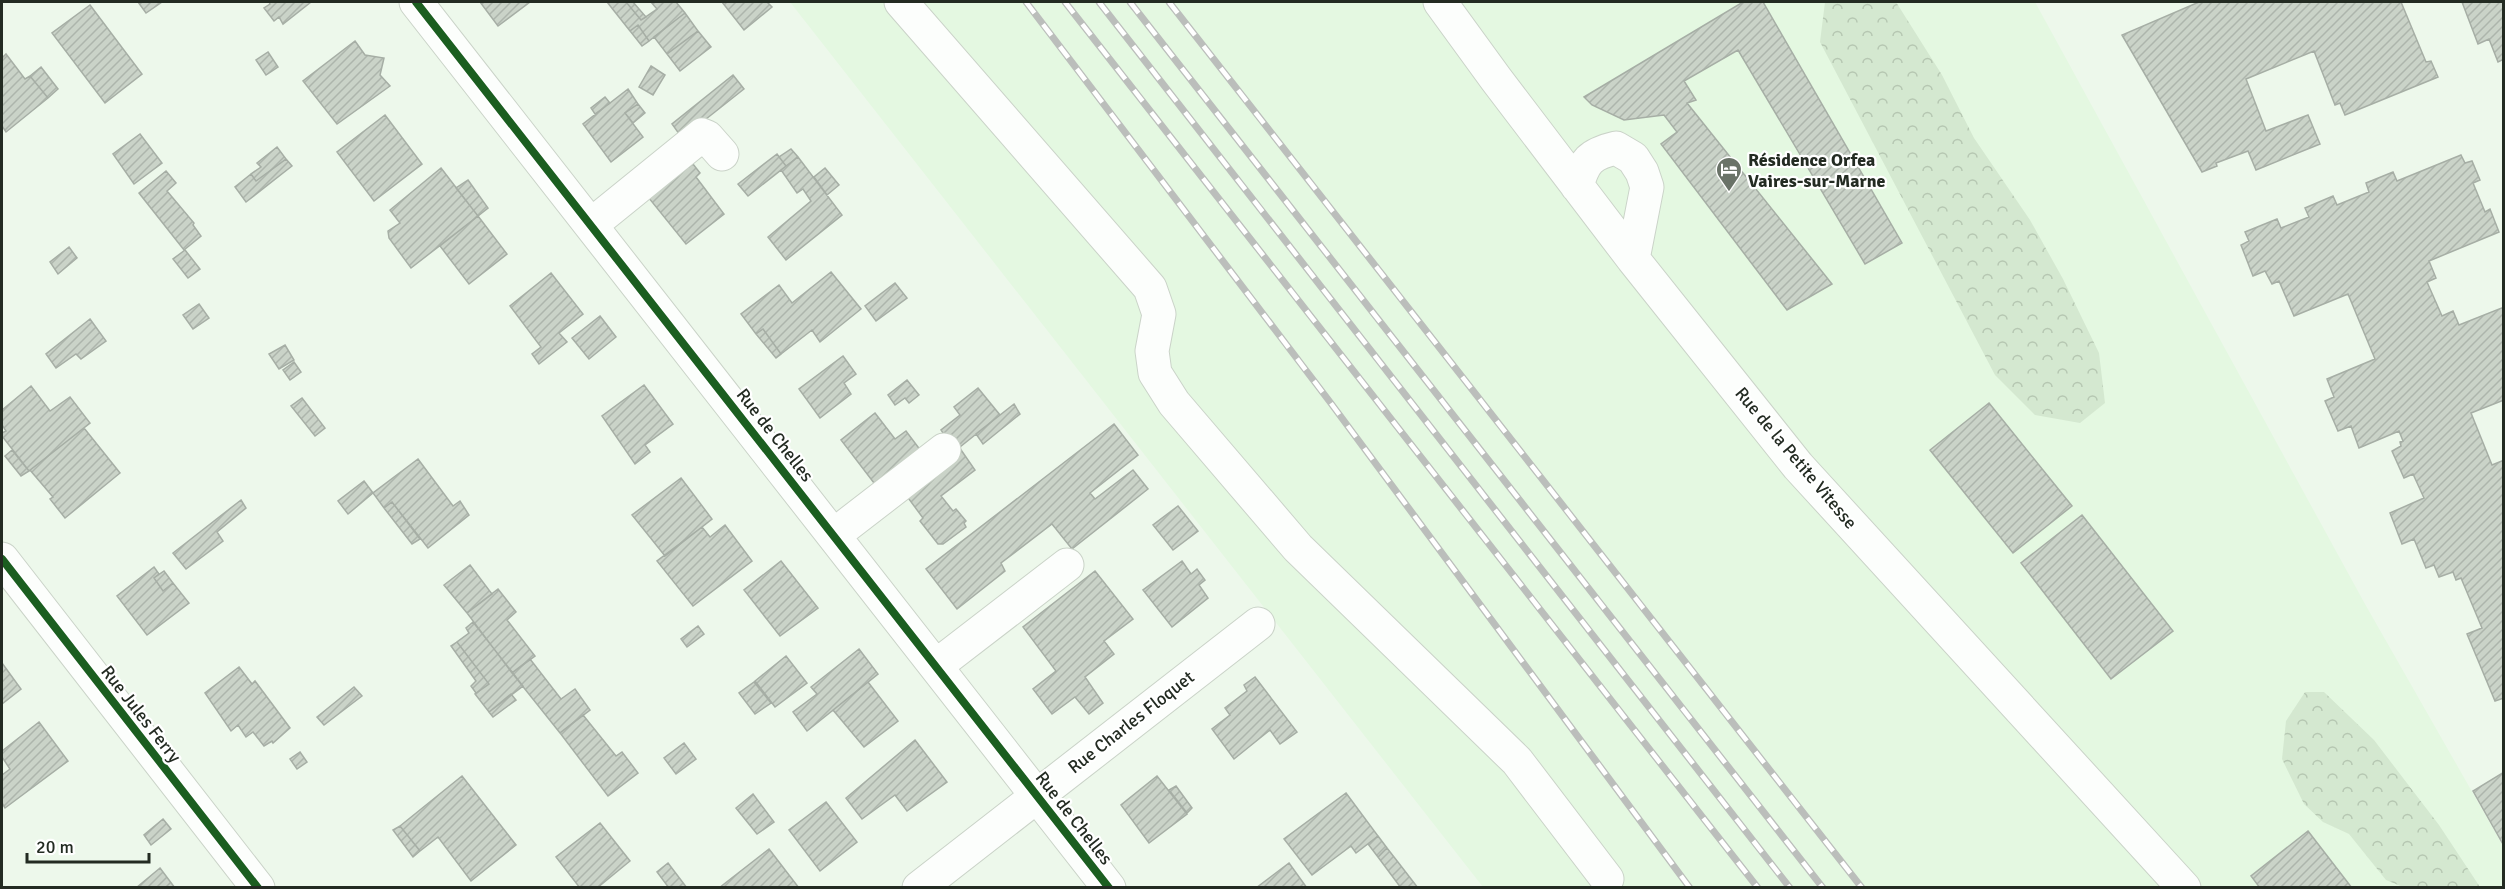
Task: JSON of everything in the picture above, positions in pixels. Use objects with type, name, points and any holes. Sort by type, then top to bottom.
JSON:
[{"type":"street","name":"Rue de Chelles","points":[[416,2],[1109,888]]},
{"type":"street","points":[[901,2],[1150,288],[1159,314],[1152,351],[1155,374],[1174,403],[1298,548],[1517,761],[1607,879]]},
{"type":"street","name":"Rue de la Petite Vitesse","points":[[1440,2],[1633,259],[1798,466],[2118,813],[2184,888]]},
{"type":"street","points":[[591,225],[702,135],[707,137],[722,154]]},
{"type":"street","points":[[1577,186],[1586,162],[1602,151],[1616,147],[1633,158],[1642,172],[1647,187],[1633,259]]},
{"type":"street","points":[[834,535],[944,450]]},
{"type":"street","name":"Rue Jules Ferry","points":[[2,559],[258,888]]},
{"type":"street","points":[[936,666],[1067,565]]},
{"type":"street","name":"Rue Charles Floquet","points":[[919,888],[1258,624]]},
{"type":"shaded area","points":[[790,2],[2035,2],[2365,604],[2503,846],[2503,887],[1483,887]]},
{"type":"green space","points":[[1825,2],[1896,2],[1942,75],[1974,138],[2030,220],[2063,279],[2099,353],[2105,403],[2080,423],[2035,415],[1995,375],[1820,42]]},
{"type":"green space","points":[[2305,692],[2324,692],[2374,740],[2439,825],[2480,887],[2403,887],[2386,880],[2349,834],[2323,822],[2304,804],[2282,759],[2286,721]]},
{"type":"building","points":[[138,2],[162,2],[146,13]]},
{"type":"building","points":[[269,2],[311,2],[283,24],[279,17],[274,21],[264,8],[270,4]]},
{"type":"building","points":[[480,2],[530,2],[498,26]]},
{"type":"building","points":[[607,2],[626,2],[641,20],[657,9],[651,2],[676,2],[685,13],[649,41],[638,25],[630,31]]},
{"type":"building","points":[[626,2],[633,2],[646,17],[641,20]]},
{"type":"building","points":[[722,2],[767,2],[772,7],[744,30]]},
{"type":"building","name":"Résidence Orfea Vaires-sur-Marne","points":[[1743,2],[1763,2],[1902,243],[1865,264],[1738,50],[1684,81],[1696,100],[1687,103],[1832,284],[1787,310],[1661,144],[1677,132],[1664,115],[1624,120],[1592,105],[1584,97]]},
{"type":"building","points":[[2199,2],[2401,2],[2426,62],[2431,61],[2438,77],[2345,115],[2340,103],[2335,105],[2314,51],[2246,79],[2266,131],[2308,115],[2320,144],[2256,170],[2248,151],[2216,163],[2217,166],[2202,172],[2122,35]]},
{"type":"building","points":[[2462,2],[2504,2],[2504,59],[2498,62],[2489,39],[2478,44]]},
{"type":"building","points":[[90,5],[142,74],[105,103],[52,33]]},
{"type":"building","points":[[685,13],[698,31],[667,54],[654,37]]},
{"type":"building","points":[[638,25],[649,41],[642,46],[630,31]]},
{"type":"building","points":[[698,31],[711,47],[680,71],[667,54]]},
{"type":"building","points":[[355,41],[365,55],[384,58],[380,75],[390,86],[337,124],[303,81]]},
{"type":"building","points":[[268,52],[278,67],[266,75],[256,60]]},
{"type":"building","points":[[6,54],[25,79],[30,76],[48,98],[6,132],[2,126],[2,55],[3,57]]},
{"type":"building","points":[[651,66],[665,75],[653,95],[639,87]]},
{"type":"building","points":[[41,67],[58,89],[48,98],[30,76]]},
{"type":"building","points":[[733,75],[744,89],[682,138],[672,124]]},
{"type":"building","points":[[628,89],[638,104],[625,113],[643,137],[611,162],[583,124]]},
{"type":"building","points":[[605,97],[610,103],[595,114],[591,108]]},
{"type":"building","points":[[638,104],[645,113],[633,123],[625,113]]},
{"type":"building","points":[[385,115],[422,164],[374,201],[337,152]]},
{"type":"building","points":[[140,134],[162,163],[134,184],[113,154]]},
{"type":"building","points":[[277,147],[286,159],[256,181],[251,174],[261,167],[257,163]]},
{"type":"building","points":[[791,149],[798,157],[786,166],[779,157]]},
{"type":"building","points":[[777,154],[786,166],[748,196],[738,184]]},
{"type":"building","points":[[2461,155],[2465,163],[2472,161],[2480,180],[2473,183],[2485,212],[2490,209],[2499,232],[2429,261],[2436,278],[2427,282],[2442,316],[2453,311],[2459,325],[2504,307],[2504,400],[2471,413],[2492,465],[2504,460],[2504,698],[2495,701],[2467,634],[2482,628],[2461,578],[2456,580],[2453,572],[2439,577],[2434,565],[2426,568],[2414,539],[2402,544],[2390,513],[2424,498],[2413,474],[2404,478],[2392,451],[2401,446],[2400,442],[2403,441],[2399,431],[2359,448],[2351,426],[2338,431],[2325,401],[2334,397],[2327,379],[2375,359],[2348,294],[2294,316],[2279,281],[2272,284],[2265,271],[2253,276],[2241,245],[2249,241],[2245,232],[2277,219],[2281,228],[2309,217],[2305,208],[2333,196],[2337,205],[2369,192],[2366,183],[2393,172],[2397,181]]},
{"type":"building","points":[[798,157],[842,215],[786,260],[768,237],[811,201],[803,189],[797,193],[781,170]]},
{"type":"building","points":[[286,159],[292,166],[246,202],[235,187],[251,174],[256,181]]},
{"type":"building","points":[[684,162],[689,167],[693,164],[700,173],[696,177],[724,214],[686,244],[644,192]]},
{"type":"building","points":[[441,168],[478,216],[411,268],[389,238],[388,231],[400,223],[390,210]]},
{"type":"building","points":[[825,168],[839,185],[827,195],[814,177]]},
{"type":"building","points":[[166,171],[176,183],[167,191],[194,223],[193,225],[201,236],[184,250],[139,193]]},
{"type":"building","points":[[468,180],[488,208],[478,216],[456,188]]},
{"type":"building","points":[[478,216],[507,254],[469,284],[440,246]]},
{"type":"building","points":[[69,247],[77,258],[58,274],[50,262]]},
{"type":"building","points":[[185,250],[200,269],[188,278],[173,259]]},
{"type":"building","points":[[831,272],[861,309],[820,342],[812,330],[781,354],[763,329],[756,334],[741,314],[779,285],[792,303]]},
{"type":"building","points":[[551,273],[583,314],[559,333],[567,342],[539,364],[532,354],[541,347],[510,306]]},
{"type":"building","points":[[895,283],[907,298],[876,321],[865,306]]},
{"type":"building","points":[[199,304],[209,318],[193,329],[183,315]]},
{"type":"building","points":[[600,316],[616,337],[589,359],[572,338]]},
{"type":"building","points":[[90,319],[106,341],[81,359],[76,354],[56,368],[46,354]]},
{"type":"building","points":[[763,329],[781,354],[776,358],[756,334]]},
{"type":"building","points":[[285,345],[294,360],[279,369],[269,354]]},
{"type":"building","points":[[843,356],[856,374],[844,383],[851,394],[820,418],[799,389]]},
{"type":"building","points":[[294,362],[301,372],[290,380],[283,370]]},
{"type":"building","points":[[907,380],[919,395],[909,403],[905,398],[895,405],[888,395]]},
{"type":"building","points":[[644,385],[673,424],[645,445],[650,452],[635,464],[602,416]]},
{"type":"building","points":[[31,386],[50,411],[70,397],[90,423],[29,471],[2,436],[2,433],[6,431],[2,425],[2,410]]},
{"type":"building","points":[[978,388],[1000,415],[955,451],[941,430],[960,415],[954,407]]},
{"type":"building","points":[[302,398],[325,428],[315,436],[291,406]]},
{"type":"building","points":[[1989,403],[2072,506],[2013,553],[1930,450]]},
{"type":"building","points":[[1014,404],[1020,414],[983,444],[976,434]]},
{"type":"building","points":[[875,413],[895,439],[906,431],[921,451],[901,471],[897,466],[874,483],[841,440]]},
{"type":"building","points":[[1114,424],[1138,455],[1090,493],[1095,499],[1133,470],[1148,489],[1072,549],[1052,524],[1001,563],[1005,571],[957,609],[926,569]]},
{"type":"building","points":[[84,428],[120,473],[65,518],[50,499],[53,497],[30,470]]},
{"type":"building","points":[[959,447],[975,470],[941,496],[953,511],[956,509],[966,521],[964,523],[966,527],[943,544],[938,544],[920,521],[923,518],[903,491]]},
{"type":"building","points":[[12,450],[29,471],[21,476],[5,456]]},
{"type":"building","points":[[418,459],[453,506],[460,501],[469,515],[428,548],[392,502],[384,508],[373,493]]},
{"type":"building","points":[[681,478],[712,519],[665,556],[632,515]]},
{"type":"building","points":[[364,481],[373,493],[348,514],[338,501]]},
{"type":"building","points":[[241,500],[246,508],[217,532],[223,541],[186,569],[173,553]]},
{"type":"building","points":[[392,502],[420,539],[412,544],[384,508]]},
{"type":"building","points":[[1178,506],[1198,531],[1173,550],[1153,525]]},
{"type":"building","points":[[2082,515],[2173,631],[2111,679],[2021,563]]},
{"type":"building","points":[[725,525],[752,561],[693,606],[657,561],[702,527],[710,537]]},
{"type":"building","points":[[781,561],[818,608],[780,636],[744,590]]},
{"type":"building","points":[[1182,561],[1191,574],[1197,569],[1205,580],[1199,585],[1208,598],[1172,627],[1143,590]]},
{"type":"building","points":[[470,565],[492,594],[467,613],[444,585]]},
{"type":"building","points":[[154,567],[159,574],[154,578],[163,591],[173,583],[189,603],[147,635],[117,596]]},
{"type":"building","points":[[164,571],[173,583],[163,591],[154,578]]},
{"type":"building","points":[[1095,571],[1133,619],[1104,641],[1114,654],[1085,677],[1103,703],[1089,714],[1075,697],[1052,714],[1033,689],[1056,671],[1023,627]]},
{"type":"building","points":[[498,589],[516,612],[507,620],[535,656],[512,673],[467,613]]},
{"type":"building","points":[[473,622],[523,686],[489,712],[475,694],[489,684],[457,642],[469,633],[466,628]]},
{"type":"building","points":[[698,626],[704,634],[687,647],[681,639]]},
{"type":"building","points":[[457,642],[489,684],[476,693],[471,686],[476,681],[451,646]]},
{"type":"building","points":[[859,649],[878,674],[807,731],[793,712],[817,694],[811,687]]},
{"type":"building","points":[[786,656],[807,683],[775,707],[755,681]]},
{"type":"building","points":[[530,659],[561,699],[575,689],[590,710],[560,733],[512,673]]},
{"type":"building","points":[[2,663],[21,689],[2,704]]},
{"type":"building","points":[[239,667],[252,684],[255,681],[290,728],[273,743],[272,741],[264,746],[253,732],[246,737],[238,725],[231,731],[205,693]]},
{"type":"building","points":[[1255,677],[1297,732],[1280,744],[1270,730],[1234,759],[1212,729],[1230,715],[1225,708],[1247,691],[1244,685]]},
{"type":"building","points":[[754,682],[771,703],[755,714],[739,693]]},
{"type":"building","points":[[868,682],[898,721],[864,747],[833,710]]},
{"type":"building","points":[[354,687],[362,696],[324,725],[317,717]]},
{"type":"building","points":[[511,694],[516,700],[493,717],[489,712]]},
{"type":"building","points":[[583,715],[616,756],[622,752],[638,773],[608,796],[560,733]]},
{"type":"building","points":[[39,722],[68,761],[5,808],[2,803],[2,775],[10,769],[2,757],[2,751]]},
{"type":"building","points":[[915,740],[947,782],[907,811],[895,795],[862,819],[846,798]]},
{"type":"building","points":[[684,743],[696,759],[676,774],[664,758]]},
{"type":"building","points":[[300,752],[307,762],[297,769],[290,759]]},
{"type":"building","points":[[2504,772],[2504,846],[2473,791]]},
{"type":"building","points":[[462,776],[516,845],[471,881],[438,837],[420,851],[400,826]]},
{"type":"building","points":[[1157,776],[1187,814],[1149,843],[1121,805]]},
{"type":"building","points":[[1176,786],[1192,808],[1187,813],[1169,790]]},
{"type":"building","points":[[1346,793],[1378,836],[1356,853],[1351,846],[1312,875],[1284,839]]},
{"type":"building","points":[[753,794],[774,822],[757,834],[736,808]]},
{"type":"building","points":[[826,802],[857,842],[820,871],[789,830]]},
{"type":"building","points":[[163,819],[171,829],[151,845],[144,835]]},
{"type":"building","points":[[600,823],[630,861],[597,888],[580,888],[556,857]]},
{"type":"building","points":[[400,826],[420,851],[413,857],[393,830]]},
{"type":"building","points":[[2308,831],[2352,888],[2260,888],[2251,876]]},
{"type":"building","points":[[1378,836],[1387,848],[1378,857],[1368,844]]},
{"type":"building","points":[[1387,848],[1418,888],[1401,888],[1378,857]]},
{"type":"building","points":[[769,849],[799,888],[719,888]]},
{"type":"building","points":[[668,863],[687,888],[669,888],[657,872]]},
{"type":"building","points":[[1289,863],[1307,888],[1256,888]]},
{"type":"building","points":[[160,868],[175,888],[136,888]]},
{"type":"railway","points":[[1026,2],[1330,402],[1690,888]]},
{"type":"railway","points":[[1065,2],[1758,888]]},
{"type":"railway","points":[[1099,2],[1790,888]]},
{"type":"railway","points":[[1130,2],[1823,888]]},
{"type":"railway","points":[[1169,2],[1862,888]]},
{"type":"cycle path","points":[[416,2],[1109,888]]},
{"type":"cycle path","points":[[2,559],[258,888]]},
{"type":"place","name":"Résidence Orfea Vaires-sur-Marne","points":[[1729,193]]}]
